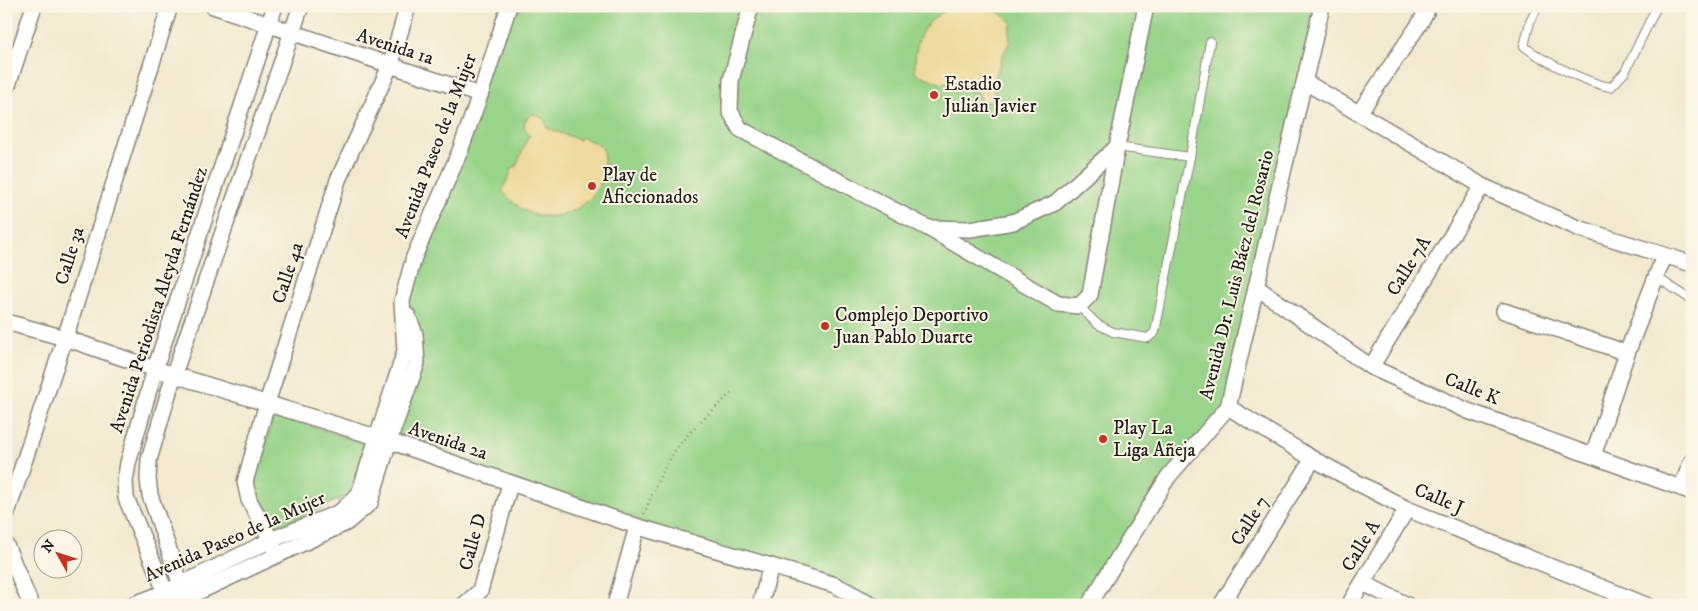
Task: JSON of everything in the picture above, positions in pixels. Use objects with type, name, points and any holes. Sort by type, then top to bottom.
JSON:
[{"type":"street","points":[[6,91],[34,6]]},
{"type":"street","name":"Calle 3a","points":[[6,516],[65,338],[170,6]]},
{"type":"street","name":"Avenida 1a","points":[[213,6],[480,96]]},
{"type":"street","name":"Avenida Periodista Aleyda Fernández","points":[[170,602],[126,498],[125,481],[128,463],[156,369],[276,6]]},
{"type":"street","name":"Avenida Periodista Aleyda Fernández","points":[[185,596],[150,494],[148,478],[150,460],[174,374],[301,6]]},
{"type":"street","name":"Calle 4a","points":[[276,555],[271,540],[249,500],[245,482],[267,403],[338,180],[390,66],[408,6]]},
{"type":"street","name":"Avenida Paseo de la Mujer","points":[[185,596],[271,540],[340,512],[359,494],[417,363],[415,334],[402,301],[414,257],[460,151],[509,6]]},
{"type":"street","points":[[751,6],[731,80],[730,111],[740,129],[928,228],[1058,304],[1079,306],[1090,295],[1117,147],[1146,6]]},
{"type":"street","name":"Avenida Dr. Luis Báez del Rosario","points":[[1089,605],[1168,477],[1228,407],[1322,6]]},
{"type":"street","points":[[1359,113],[1420,23],[1429,6]]},
{"type":"street","points":[[1305,82],[1482,186],[1578,228],[1692,264]]},
{"type":"street","points":[[928,228],[970,229],[1013,222],[1055,203],[1117,147]]},
{"type":"street","name":"Calle 7A","points":[[1371,367],[1482,186]]},
{"type":"street","points":[[1593,456],[1627,353],[1664,256]]},
{"type":"street","name":"Calle K","points":[[1256,287],[1371,367],[1468,411],[1686,490]]},
{"type":"street","points":[[1504,311],[1627,353]]},
{"type":"street","name":"Avenida 2a","points":[[6,322],[65,338],[156,369],[383,439],[638,527],[834,585],[873,605]]},
{"type":"street","name":"Calle J","points":[[1228,407],[1313,458],[1407,509],[1646,605]]},
{"type":"street","name":"Avenida Paseo de la Mujer","points":[[132,605],[170,602],[346,523],[370,503],[383,439]]},
{"type":"street","name":"Calle 7","points":[[1221,605],[1313,458]]},
{"type":"street","points":[[1686,490],[1692,461]]},
{"type":"street","name":"Calle D","points":[[464,605],[480,591],[510,484]]},
{"type":"street","name":"Calle A","points":[[1350,605],[1407,509]]},
{"type":"street","points":[[615,605],[638,527]]},
{"type":"street","points":[[6,545],[31,605]]},
{"type":"street","points":[[760,605],[771,566]]},
{"type":"street","points":[[1363,583],[1407,605]]},
{"type":"lane","points":[[1538,6],[1530,22],[1524,46],[1543,59],[1593,82],[1611,87],[1625,72],[1657,6]]},
{"type":"lane","points":[[1079,306],[1098,324],[1113,332],[1148,338],[1155,332],[1190,157],[1210,42]]},
{"type":"lane","points":[[1117,147],[1190,157]]},
{"type":"lane","points":[[1656,277],[1692,300]]},
{"type":"path","points":[[638,527],[657,482],[677,448],[733,392]]},
{"type":"green space","name":"Complejo Deportivo Juan Pablo Duarte","points":[[508,6],[1321,6],[1228,407],[1168,477],[1089,605],[873,605],[377,438],[405,351],[402,301]]},
{"type":"green space","points":[[275,414],[367,444],[349,495],[272,530],[259,498],[254,476]]},
{"type":"sand","points":[[955,6],[985,7],[998,12],[1012,22],[1009,32],[1010,40],[992,87],[996,95],[992,102],[984,102],[980,98],[979,93],[946,83],[942,84],[915,73],[916,50],[922,32],[935,18]]},
{"type":"sand","points":[[535,114],[544,119],[547,128],[579,140],[581,137],[602,146],[604,172],[602,180],[589,199],[580,207],[570,212],[560,215],[537,215],[516,205],[502,191],[513,167],[516,167],[530,136],[524,127],[525,120]]},
{"type":"place","name":"Estadio Julián Javier","points":[[934,95]]},
{"type":"place","name":"Play de Aficcionados","points":[[592,186]]},
{"type":"place","name":"Complejo Deportivo Juan Pablo Duarte","points":[[825,326]]},
{"type":"place","name":"Play La Liga Añeja","points":[[1103,439]]}]
